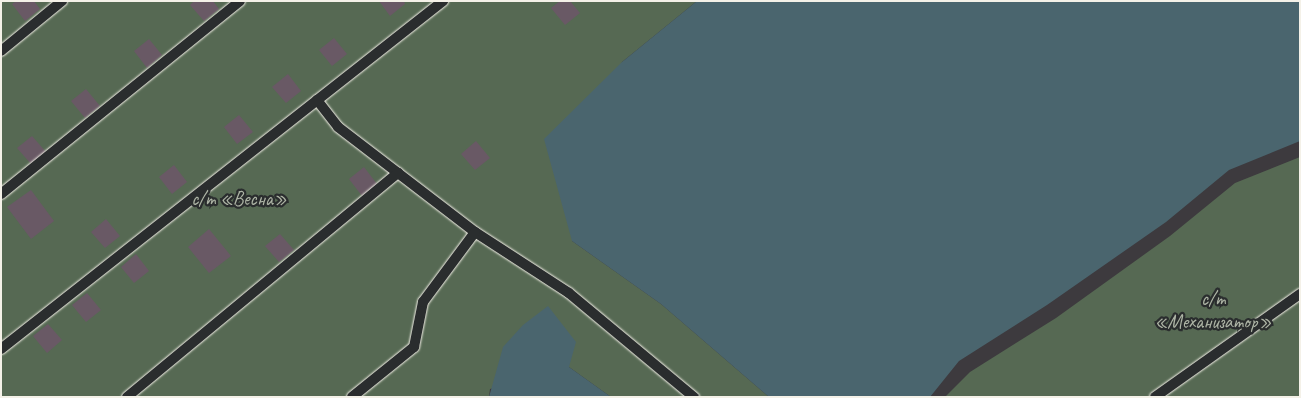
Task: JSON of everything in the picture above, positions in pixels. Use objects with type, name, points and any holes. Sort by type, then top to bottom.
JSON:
[{"type":"lane","points":[[1,50],[62,1]]},
{"type":"lane","points":[[1,194],[240,1]]},
{"type":"lane","points":[[1,349],[443,1]]},
{"type":"lane","points":[[318,100],[338,127],[475,232],[568,293],[694,397]]},
{"type":"lane","points":[[127,397],[398,173]]},
{"type":"lane","points":[[352,397],[414,347],[423,302],[475,232]]},
{"type":"lane","points":[[1155,397],[1300,294]]},
{"type":"green space","name":"с/т «Весна»","points":[[1,1],[697,1],[622,62],[572,241],[661,304],[769,397],[611,397],[569,367],[490,389],[489,397],[1,397]]},
{"type":"green space","name":"с/т «Механизатор»","points":[[1300,157],[1300,397],[945,397],[970,372],[1056,318],[1170,236],[1235,183]]},
{"type":"water","points":[[697,1],[1300,1],[1300,141],[1229,170],[1166,222],[1047,305],[959,361],[930,397],[769,397],[661,304],[572,241],[544,139],[622,62]]},
{"type":"water","points":[[548,306],[576,342],[569,367],[611,397],[489,397],[503,347],[523,325]]},
{"type":"building","points":[[16,1],[34,1],[40,9],[25,21],[12,4]]},
{"type":"building","points":[[194,1],[213,1],[219,9],[204,21],[190,5]]},
{"type":"building","points":[[379,1],[404,1],[405,4],[390,16]]},
{"type":"building","points":[[560,1],[570,1],[580,13],[565,25],[551,8]]},
{"type":"building","points":[[334,38],[347,54],[332,66],[319,50]]},
{"type":"building","points":[[149,39],[162,55],[147,68],[134,51]]},
{"type":"building","points":[[288,74],[301,91],[286,103],[272,87]]},
{"type":"building","points":[[86,89],[100,106],[85,118],[71,101]]},
{"type":"building","points":[[239,115],[253,132],[237,144],[224,127]]},
{"type":"building","points":[[32,136],[46,152],[31,164],[17,148]]},
{"type":"building","points":[[476,141],[490,158],[475,170],[461,154]]},
{"type":"building","points":[[174,165],[187,182],[172,194],[159,177]]},
{"type":"building","points":[[364,167],[377,184],[362,196],[349,179]]},
{"type":"building","points":[[31,190],[54,221],[31,239],[7,207]]},
{"type":"building","points":[[106,219],[120,236],[105,248],[91,232]]},
{"type":"building","points":[[209,229],[231,256],[209,273],[188,247]]},
{"type":"building","points":[[280,234],[294,250],[279,262],[265,246]]},
{"type":"building","points":[[136,254],[149,271],[134,283],[121,267]]},
{"type":"building","points":[[87,293],[101,310],[86,322],[72,305]]},
{"type":"building","points":[[48,324],[62,340],[47,353],[33,336]]}]
